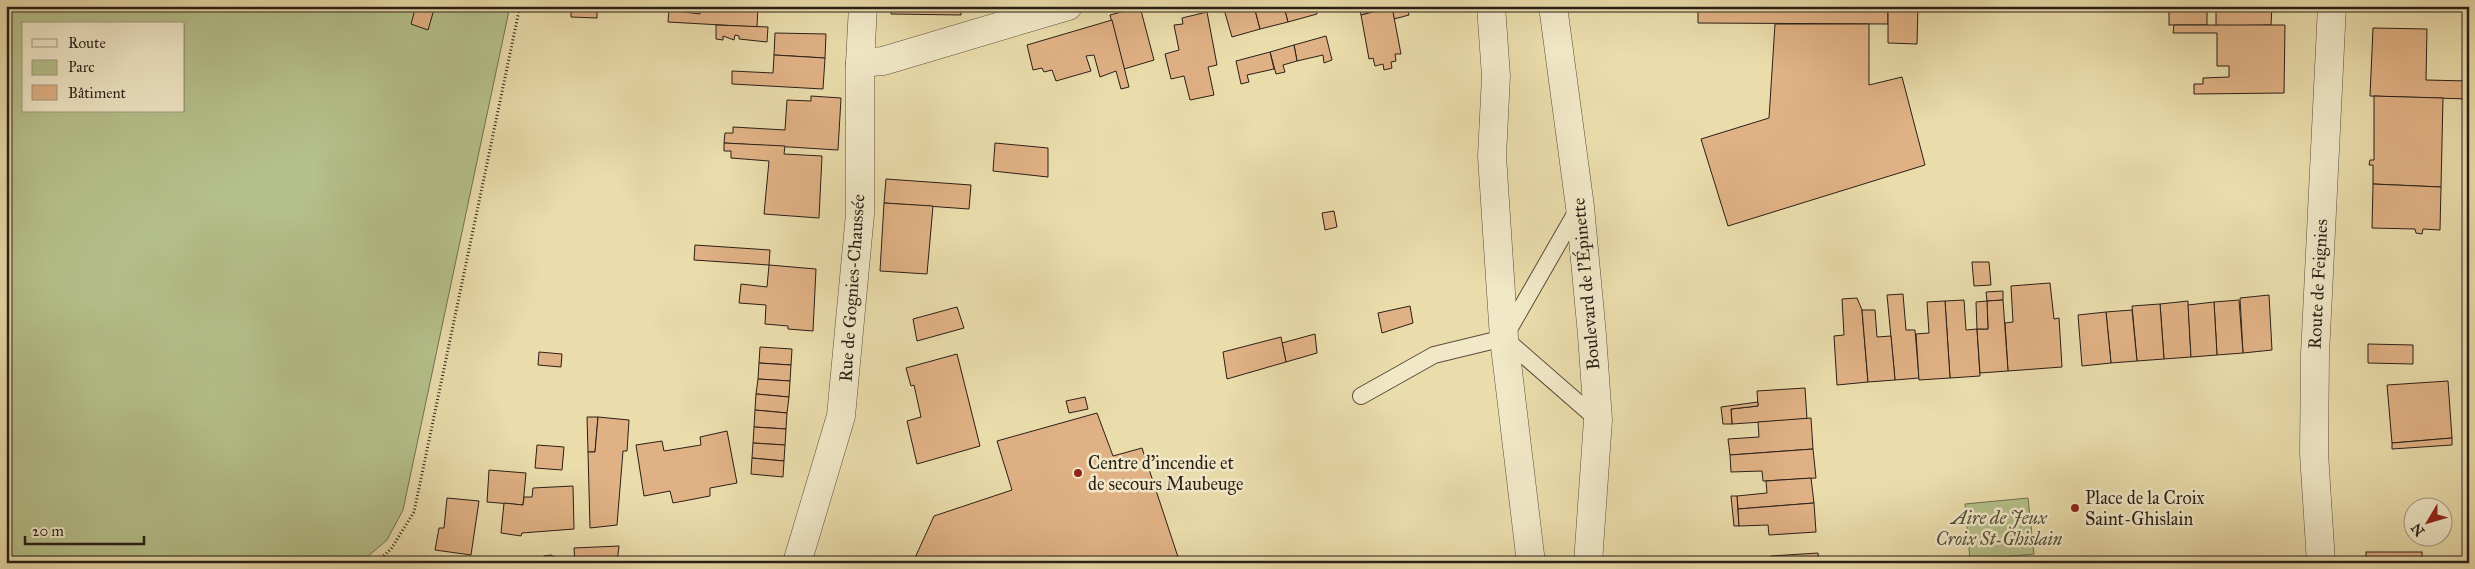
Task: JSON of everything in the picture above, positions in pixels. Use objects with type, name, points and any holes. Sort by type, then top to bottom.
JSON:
[{"type":"street","name":"Rue de Gognies-Chaussée","points":[[797,563],[842,416],[860,214],[860,63],[863,6]]},
{"type":"street","points":[[860,63],[883,61],[1068,6]]},
{"type":"street","points":[[1491,6],[1496,76],[1492,156],[1504,338],[1531,563]]},
{"type":"street","name":"Boulevard de l'Épinette","points":[[1553,6],[1580,207],[1598,420],[1588,563]]},
{"type":"street","name":"Route de Feignies","points":[[2321,563],[2314,453],[2315,355],[2332,6]]},
{"type":"lane","points":[[1361,396],[1434,354],[1504,338],[1580,207]]},
{"type":"lane","points":[[1504,338],[1598,420]]},
{"type":"path","points":[[376,563],[390,549],[414,512],[520,6]]},
{"type":"green space","points":[[6,6],[510,6],[403,510],[387,540],[360,563],[6,563]]},
{"type":"green space","name":"Aire de Jeux Croix St-Ghislain","points":[[2028,498],[2034,554],[1970,560],[1965,504]]},
{"type":"building","points":[[416,6],[435,6],[428,30],[411,24]]},
{"type":"building","points":[[571,6],[597,6],[597,18],[571,17]]},
{"type":"building","points":[[700,6],[758,6],[757,27],[668,22],[669,10],[700,14]]},
{"type":"building","points":[[891,6],[961,6],[961,15],[891,14]]},
{"type":"building","points":[[1223,6],[1254,6],[1260,29],[1232,37]]},
{"type":"building","points":[[1254,6],[1284,6],[1288,22],[1260,29]]},
{"type":"building","points":[[1284,6],[1315,6],[1317,14],[1288,22]]},
{"type":"building","points":[[1359,6],[1392,6],[1392,7],[1361,15]]},
{"type":"building","points":[[1392,6],[1407,6],[1409,15],[1394,19]]},
{"type":"building","points":[[1698,6],[1888,6],[1888,24],[1698,23]]},
{"type":"building","points":[[1888,6],[1918,6],[1917,44],[1888,43]]},
{"type":"building","points":[[2169,6],[2207,6],[2207,25],[2169,25]]},
{"type":"building","points":[[2216,6],[2272,6],[2271,25],[2216,26]]},
{"type":"building","points":[[1140,7],[1154,60],[1124,69],[1110,15]]},
{"type":"building","points":[[1392,7],[1401,54],[1395,54],[1396,61],[1391,62],[1392,68],[1384,70],[1383,64],[1375,66],[1373,58],[1369,59],[1361,15]]},
{"type":"building","points":[[1207,12],[1217,65],[1208,67],[1214,95],[1190,100],[1184,76],[1171,79],[1165,54],[1179,50],[1174,25],[1183,24],[1182,18]]},
{"type":"building","points":[[1112,20],[1129,87],[1121,89],[1116,71],[1100,77],[1094,55],[1086,56],[1091,71],[1056,81],[1052,70],[1044,72],[1042,68],[1033,70],[1027,45]]},
{"type":"building","points":[[1775,24],[1869,24],[1869,85],[1902,77],[1925,165],[1728,226],[1701,139],[1769,118]]},
{"type":"building","points":[[716,25],[768,27],[767,42],[739,39],[739,36],[735,35],[734,40],[723,36],[723,40],[716,39]]},
{"type":"building","points":[[2174,25],[2285,25],[2284,93],[2194,94],[2194,84],[2203,84],[2203,78],[2229,77],[2229,66],[2217,66],[2217,33],[2173,33]]},
{"type":"building","points":[[2373,28],[2427,29],[2426,80],[2469,81],[2469,99],[2370,96]]},
{"type":"building","points":[[775,33],[826,34],[825,58],[774,55]]},
{"type":"building","points":[[1326,36],[1332,60],[1324,63],[1323,55],[1297,61],[1294,45]]},
{"type":"building","points":[[1294,45],[1297,61],[1283,65],[1285,72],[1276,74],[1270,52]]},
{"type":"building","points":[[1270,52],[1274,69],[1247,75],[1249,82],[1241,84],[1236,61]]},
{"type":"building","points":[[774,55],[825,58],[823,89],[732,84],[732,71],[773,73]]},
{"type":"building","points":[[811,96],[841,98],[838,150],[724,143],[725,133],[733,133],[733,127],[785,130],[787,100],[811,101]]},
{"type":"building","points":[[2374,96],[2443,98],[2441,187],[2373,184],[2373,165],[2369,165],[2370,160],[2374,160]]},
{"type":"building","points":[[724,143],[785,146],[784,154],[822,156],[819,218],[764,214],[769,161],[731,158],[731,151],[724,151]]},
{"type":"building","points":[[995,143],[1048,148],[1048,177],[993,171]]},
{"type":"building","points":[[886,179],[971,185],[969,209],[884,203]]},
{"type":"building","points":[[2373,184],[2441,187],[2440,230],[2423,229],[2422,234],[2416,233],[2415,229],[2372,228]]},
{"type":"building","points":[[884,203],[933,206],[927,274],[880,271]]},
{"type":"building","points":[[1334,211],[1337,227],[1325,230],[1322,213]]},
{"type":"building","points":[[695,245],[770,250],[769,265],[694,260]]},
{"type":"building","points":[[1972,262],[1989,262],[1991,285],[1974,286]]},
{"type":"building","points":[[769,265],[816,269],[813,331],[788,329],[788,326],[765,324],[766,305],[739,303],[741,284],[767,287]]},
{"type":"building","points":[[2050,283],[2054,319],[2059,318],[2062,367],[2008,371],[2005,323],[2013,322],[2011,286]]},
{"type":"building","points":[[2003,291],[2003,300],[1987,301],[1986,292]]},
{"type":"building","points":[[1903,294],[1906,330],[1915,330],[1919,378],[1895,380],[1887,295]]},
{"type":"building","points":[[2269,295],[2272,350],[2243,353],[2240,298]]},
{"type":"building","points":[[1857,298],[1862,310],[1868,382],[1837,385],[1834,336],[1844,335],[1842,299]]},
{"type":"building","points":[[1964,300],[1966,330],[1977,329],[1980,376],[1950,378],[1945,301]]},
{"type":"building","points":[[2003,300],[2008,371],[1980,373],[1977,329],[1988,329],[1987,301]]},
{"type":"building","points":[[2239,300],[2243,353],[2217,355],[2214,302]]},
{"type":"building","points":[[1945,301],[1950,378],[1919,380],[1916,334],[1929,333],[1927,302]]},
{"type":"building","points":[[1987,301],[1988,329],[1977,329],[1976,302]]},
{"type":"building","points":[[2188,301],[2191,357],[2164,359],[2160,304]]},
{"type":"building","points":[[2214,302],[2217,355],[2191,357],[2188,305]]},
{"type":"building","points":[[2160,304],[2164,359],[2137,361],[2132,306]]},
{"type":"building","points":[[1410,306],[1413,323],[1382,333],[1378,313]]},
{"type":"building","points":[[957,307],[964,328],[917,341],[913,319]]},
{"type":"building","points":[[1862,310],[1875,310],[1877,337],[1891,336],[1895,380],[1868,382]]},
{"type":"building","points":[[2132,310],[2137,361],[2111,363],[2106,312]]},
{"type":"building","points":[[2106,312],[2111,363],[2082,366],[2078,315]]},
{"type":"building","points":[[1315,334],[1317,353],[1286,362],[1282,343]]},
{"type":"building","points":[[1281,337],[1286,362],[1227,379],[1223,352]]},
{"type":"building","points":[[2368,344],[2413,345],[2413,364],[2368,363]]},
{"type":"building","points":[[760,347],[792,349],[791,365],[759,363]]},
{"type":"building","points":[[539,352],[562,354],[561,367],[538,365]]},
{"type":"building","points":[[957,354],[980,446],[917,464],[907,421],[921,417],[914,385],[911,386],[906,368]]},
{"type":"building","points":[[759,363],[791,365],[790,381],[758,379]]},
{"type":"building","points":[[758,379],[790,381],[789,397],[756,394]]},
{"type":"building","points":[[2448,381],[2452,438],[2392,443],[2387,385]]},
{"type":"building","points":[[1805,388],[1807,419],[1732,424],[1731,409],[1758,406],[1757,391]]},
{"type":"building","points":[[756,394],[789,397],[787,413],[755,410]]},
{"type":"building","points":[[1085,397],[1088,409],[1069,413],[1066,401]]},
{"type":"building","points":[[1758,402],[1758,406],[1731,409],[1732,424],[1723,424],[1721,407]]},
{"type":"building","points":[[755,410],[787,413],[786,429],[754,427]]},
{"type":"building","name":"Centre d'incendie et de secours Maubeuge","points":[[1097,413],[1113,456],[1142,448],[1180,563],[915,563],[914,560],[934,516],[1012,490],[997,441]]},
{"type":"building","points":[[587,417],[598,417],[595,452],[588,452]]},
{"type":"building","points":[[598,417],[629,420],[627,451],[623,451],[617,525],[590,528],[588,452],[595,452]]},
{"type":"building","points":[[1811,418],[1813,449],[1730,455],[1728,439],[1759,437],[1758,422]]},
{"type":"building","points":[[754,427],[786,429],[785,445],[753,443]]},
{"type":"building","points":[[727,431],[737,483],[710,488],[710,496],[673,503],[670,491],[644,496],[636,445],[662,441],[664,451],[701,445],[700,437]]},
{"type":"building","points":[[2452,438],[2452,445],[2392,449],[2392,443]]},
{"type":"building","points":[[753,443],[785,445],[784,461],[752,458]]},
{"type":"building","points":[[537,445],[564,447],[562,470],[535,468]]},
{"type":"building","points":[[1813,449],[1816,478],[1763,481],[1762,471],[1731,472],[1730,455]]},
{"type":"building","points":[[752,458],[784,461],[783,477],[751,474]]},
{"type":"building","points":[[489,470],[526,473],[523,505],[487,502]]},
{"type":"building","points":[[1811,478],[1814,503],[1738,509],[1737,496],[1767,493],[1766,481]]},
{"type":"building","points":[[573,486],[574,529],[522,533],[521,536],[501,533],[504,503],[523,505],[524,497],[532,497],[533,488]]},
{"type":"building","points":[[1731,496],[1737,496],[1739,526],[1734,526]]},
{"type":"building","points":[[447,498],[479,501],[471,555],[435,550],[439,528],[444,528]]},
{"type":"building","points":[[1814,503],[1816,532],[1769,535],[1768,525],[1739,526],[1738,509]]},
{"type":"building","points":[[619,546],[617,563],[575,563],[574,548]]},
{"type":"building","points":[[2366,552],[2422,552],[2422,563],[2366,563]]},
{"type":"building","points":[[1818,553],[1819,563],[1771,563],[1771,556]]},
{"type":"building","points":[[551,555],[565,563],[541,563],[544,556]]},
{"type":"place","name":"Centre d'incendie et de secours Maubeuge","points":[[1078,473]]},
{"type":"place","name":"Place de la Croix Saint-Ghislain","points":[[2075,508]]}]
